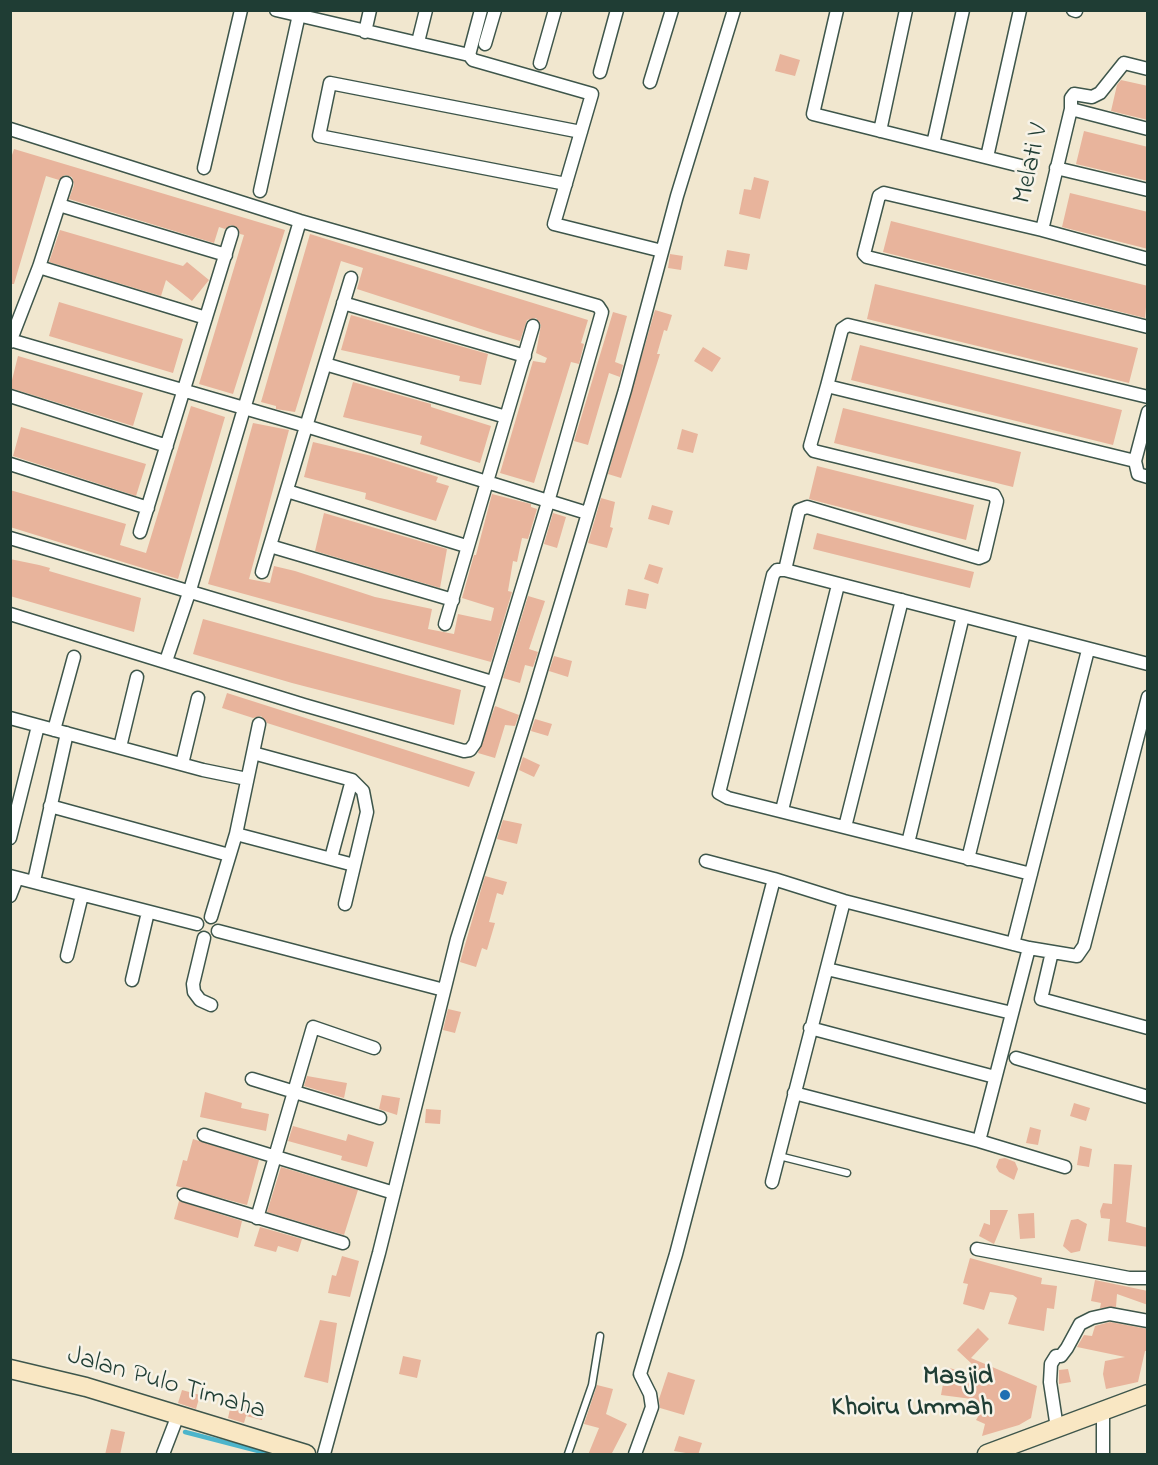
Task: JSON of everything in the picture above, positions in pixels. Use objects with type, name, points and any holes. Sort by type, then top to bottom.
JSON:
[{"type":"street","points":[[204,168],[241,10]]},
{"type":"street","points":[[276,10],[300,13],[364,32],[469,55],[473,60],[592,94],[554,224],[662,251]]},
{"type":"street","points":[[364,32],[370,10]]},
{"type":"street","points":[[418,42],[426,10]]},
{"type":"street","points":[[469,55],[481,10]]},
{"type":"street","points":[[485,44],[495,10]]},
{"type":"street","points":[[540,63],[555,10]]},
{"type":"street","points":[[600,72],[617,10]]},
{"type":"street","points":[[650,82],[672,10]]},
{"type":"street","points":[[324,1455],[471,890],[532,700],[586,513],[625,390],[662,251],[734,10]]},
{"type":"street","points":[[837,10],[813,114],[1021,166]]},
{"type":"street","points":[[880,131],[906,10]]},
{"type":"street","points":[[933,144],[963,10]]},
{"type":"street","points":[[987,157],[1020,10]]},
{"type":"street","points":[[260,191],[300,13]]},
{"type":"street","points":[[1148,69],[1124,63],[1100,93],[1092,97],[1074,94],[1070,103],[1071,109],[1148,129]]},
{"type":"street","points":[[566,184],[319,136],[330,83],[581,132]]},
{"type":"street","name":"Melati V","points":[[1042,230],[1071,109]]},
{"type":"street","points":[[10,129],[300,221],[598,306],[602,312],[548,502],[475,744],[470,750],[464,751],[304,705],[10,614]]},
{"type":"street","points":[[1056,168],[1148,190]]},
{"type":"street","points":[[66,183],[39,267],[11,341],[306,426],[586,513]]},
{"type":"street","points":[[1148,259],[1042,230],[884,193],[879,196],[864,254],[867,257],[1148,327]]},
{"type":"street","points":[[59,205],[225,255]]},
{"type":"street","points":[[166,661],[190,590],[300,221]]},
{"type":"street","points":[[140,532],[232,233]]},
{"type":"street","points":[[39,267],[206,318]]},
{"type":"street","points":[[262,572],[351,278]]},
{"type":"street","points":[[343,303],[525,356]]},
{"type":"street","points":[[785,570],[799,510],[807,507],[979,558],[984,556],[997,501],[994,495],[814,451],[810,446],[842,329],[848,325],[1148,397]]},
{"type":"street","points":[[445,624],[466,546],[533,326]]},
{"type":"street","points":[[325,364],[506,417]]},
{"type":"street","points":[[827,386],[1135,461]]},
{"type":"street","points":[[10,396],[167,446]]},
{"type":"street","points":[[1148,412],[1135,461],[1138,474],[1148,477]]},
{"type":"street","points":[[10,464],[148,508]]},
{"type":"street","points":[[287,491],[466,546]]},
{"type":"street","points":[[10,538],[492,682]]},
{"type":"street","points":[[270,546],[453,600]]},
{"type":"street","points":[[1031,874],[728,798],[719,793],[773,575],[777,570],[785,570],[1148,664]]},
{"type":"street","points":[[782,810],[838,585]]},
{"type":"street","points":[[845,827],[902,600]]},
{"type":"street","points":[[908,843],[963,616]]},
{"type":"street","points":[[968,859],[1024,633]]},
{"type":"street","points":[[1013,944],[1089,650]]},
{"type":"street","points":[[54,730],[74,657]]},
{"type":"street","points":[[120,747],[136,677]]},
{"type":"street","points":[[706,861],[844,901],[1029,948],[1077,956],[1084,946],[1148,697]]},
{"type":"street","points":[[182,764],[198,698]]},
{"type":"street","points":[[10,718],[247,779]]},
{"type":"street","points":[[211,917],[236,834],[259,724]]},
{"type":"street","points":[[10,838],[16,795],[38,726]]},
{"type":"street","points":[[34,881],[67,733]]},
{"type":"street","points":[[253,753],[352,780],[363,791],[368,813],[345,904]]},
{"type":"street","points":[[331,858],[352,780]]},
{"type":"street","points":[[50,806],[229,855]]},
{"type":"street","points":[[236,834],[354,865]]},
{"type":"street","points":[[10,896],[14,877],[197,924]]},
{"type":"street","points":[[636,1455],[652,1407],[650,1394],[640,1374],[676,1254],[774,879]]},
{"type":"street","points":[[67,956],[82,895]]},
{"type":"street","points":[[772,1182],[844,901]]},
{"type":"street","points":[[132,980],[148,912]]},
{"type":"street","points":[[211,917],[218,925],[218,931],[210,938],[204,938],[199,935],[197,924],[200,919],[211,917]]},
{"type":"street","points":[[218,931],[444,990]]},
{"type":"street","points":[[204,938],[193,984],[194,992],[200,1000],[211,1005]]},
{"type":"street","points":[[979,1141],[1029,948]]},
{"type":"street","points":[[1052,952],[1041,999],[1148,1028]]},
{"type":"street","points":[[826,969],[1012,1013]]},
{"type":"street","points":[[257,1218],[296,1093],[313,1027],[374,1048]]},
{"type":"street","points":[[810,1028],[995,1077]]},
{"type":"street","points":[[1016,1058],[1148,1097]]},
{"type":"street","points":[[252,1079],[380,1118]]},
{"type":"street","points":[[794,1093],[979,1141],[1065,1167]]},
{"type":"street","points":[[204,1135],[394,1193]]},
{"type":"street","points":[[184,1195],[343,1243]]},
{"type":"street","points":[[977,1249],[1129,1278],[1148,1278]]},
{"type":"street","points":[[1057,1428],[1050,1382],[1051,1364],[1056,1356],[1061,1356],[1067,1348],[1080,1324],[1092,1318],[1110,1314],[1148,1321]]},
{"type":"street","name":"Jalan Pulo Timaha","points":[[10,1369],[86,1387],[306,1455]]},
{"type":"street","points":[[987,1455],[1018,1448],[1057,1428],[1104,1416],[1148,1394]]},
{"type":"street","points":[[163,1455],[178,1415]]},
{"type":"street","points":[[1104,1416],[1104,1450]]},
{"type":"lane","points":[[778,1156],[847,1173]]},
{"type":"lane","points":[[568,1455],[592,1385],[600,1336]]},
{"type":"building","points":[[780,54],[800,60],[795,76],[775,71]]},
{"type":"building","points":[[1121,80],[1148,86],[1148,120],[1111,111],[1117,85]]},
{"type":"building","points":[[1084,131],[1148,147],[1148,181],[1076,164]]},
{"type":"building","points":[[14,149],[285,230],[233,394],[199,384],[244,235],[240,234],[238,228],[231,225],[225,229],[219,227],[214,243],[69,199],[74,185],[72,177],[65,175],[59,180],[46,176],[14,284],[10,284],[10,161]]},
{"type":"building","points":[[754,177],[769,181],[760,219],[739,214],[744,189],[751,190]]},
{"type":"building","points":[[1070,193],[1148,212],[1148,249],[1062,227]]},
{"type":"building","points":[[891,221],[1148,286],[1145,318],[883,252]]},
{"type":"building","points":[[60,230],[183,266],[187,262],[209,280],[192,301],[166,280],[161,296],[49,262]]},
{"type":"building","points":[[310,234],[588,320],[581,343],[584,344],[579,364],[571,362],[534,483],[500,473],[533,361],[545,363],[547,358],[536,353],[541,325],[536,318],[527,320],[520,341],[357,289],[363,268],[341,261],[295,412],[276,409],[276,406],[261,402]]},
{"type":"building","points":[[727,250],[750,254],[747,270],[724,266]]},
{"type":"building","points":[[670,254],[683,256],[681,270],[668,268]]},
{"type":"building","points":[[875,284],[1138,348],[1129,383],[867,319]]},
{"type":"building","points":[[59,302],[183,339],[173,373],[49,336]]},
{"type":"building","points":[[655,310],[672,315],[667,331],[664,330],[657,354],[660,354],[621,478],[608,474]]},
{"type":"building","points":[[613,312],[627,316],[615,362],[623,365],[620,377],[609,373],[588,445],[574,441]]},
{"type":"building","points":[[351,315],[488,354],[481,385],[459,381],[460,376],[341,350]]},
{"type":"building","points":[[860,345],[1122,410],[1113,445],[851,380]]},
{"type":"building","points":[[703,347],[721,358],[712,372],[694,361]]},
{"type":"building","points":[[18,356],[143,393],[133,426],[10,388]]},
{"type":"building","points":[[353,382],[431,404],[431,407],[491,426],[480,463],[420,444],[422,436],[343,417]]},
{"type":"building","points":[[191,406],[225,417],[178,579],[10,527],[10,490],[126,524],[120,545],[146,553]]},
{"type":"building","points":[[843,408],[1021,452],[1013,487],[834,443]]},
{"type":"building","points":[[253,423],[289,430],[249,579],[270,583],[274,566],[295,571],[375,597],[432,609],[428,629],[454,634],[458,614],[491,621],[494,608],[462,598],[492,494],[531,504],[531,507],[537,509],[528,539],[522,538],[517,562],[513,561],[508,591],[512,592],[491,662],[208,584]]},
{"type":"building","points":[[21,427],[146,464],[136,496],[13,456]]},
{"type":"building","points":[[682,429],[698,434],[693,453],[677,449]]},
{"type":"building","points":[[313,442],[372,456],[438,477],[436,482],[449,486],[436,521],[365,499],[366,493],[304,477]]},
{"type":"building","points":[[817,466],[974,505],[966,540],[809,499]]},
{"type":"building","points":[[601,498],[615,502],[610,527],[613,528],[607,548],[588,543]]},
{"type":"building","points":[[652,505],[673,511],[669,525],[648,519]]},
{"type":"building","points":[[324,513],[447,549],[440,588],[315,551]]},
{"type":"building","points":[[553,513],[566,517],[557,548],[544,544]]},
{"type":"building","points":[[817,533],[974,572],[970,588],[813,549]]},
{"type":"building","points":[[10,559],[50,568],[49,571],[141,598],[134,632],[10,596]]},
{"type":"building","points":[[649,564],[663,568],[658,584],[644,579]]},
{"type":"building","points":[[628,589],[649,594],[646,609],[625,605]]},
{"type":"building","points":[[528,596],[545,601],[529,649],[538,652],[533,667],[525,665],[520,683],[503,678]]},
{"type":"building","points":[[203,619],[461,690],[454,725],[292,683],[193,654]]},
{"type":"building","points":[[554,656],[572,661],[568,677],[549,671]]},
{"type":"building","points":[[227,693],[475,772],[469,787],[267,723],[261,716],[253,718],[222,708]]},
{"type":"building","points":[[495,706],[519,715],[515,726],[505,725],[495,758],[478,753]]},
{"type":"building","points":[[535,719],[552,724],[548,736],[531,731]]},
{"type":"building","points":[[523,757],[540,765],[534,777],[519,770]]},
{"type":"building","points":[[503,820],[522,824],[517,844],[497,839]]},
{"type":"building","points":[[485,876],[507,882],[503,895],[497,893],[489,922],[495,923],[487,950],[482,948],[476,967],[460,962]]},
{"type":"building","points":[[448,1009],[461,1012],[455,1033],[443,1030]]},
{"type":"building","points":[[307,1076],[347,1083],[344,1098],[304,1086]]},
{"type":"building","points":[[205,1092],[242,1103],[241,1108],[269,1114],[266,1131],[200,1117]]},
{"type":"building","points":[[382,1095],[400,1098],[397,1115],[379,1109]]},
{"type":"building","points":[[1074,1103],[1090,1108],[1086,1121],[1070,1116]]},
{"type":"building","points":[[426,1109],[441,1110],[440,1124],[425,1123]]},
{"type":"building","points":[[293,1126],[346,1141],[348,1134],[374,1142],[367,1167],[341,1160],[342,1156],[288,1141]]},
{"type":"building","points":[[1030,1127],[1041,1130],[1038,1145],[1026,1143]]},
{"type":"building","points":[[193,1139],[259,1160],[247,1205],[176,1186],[183,1160],[187,1161]]},
{"type":"building","points":[[1080,1146],[1092,1149],[1089,1167],[1077,1165]]},
{"type":"building","points":[[1005,1158],[1015,1162],[1018,1169],[1014,1180],[999,1172],[996,1167],[999,1159]]},
{"type":"building","points":[[1114,1164],[1132,1165],[1126,1222],[1148,1228],[1148,1247],[1108,1241],[1110,1219],[1101,1218],[1100,1211],[1103,1203],[1112,1204]]},
{"type":"building","points":[[281,1167],[358,1190],[344,1235],[267,1212]]},
{"type":"building","points":[[179,1201],[242,1221],[238,1238],[174,1219]]},
{"type":"building","points":[[990,1210],[1008,1210],[994,1244],[979,1236],[984,1223],[990,1225]]},
{"type":"building","points":[[1034,1213],[1035,1238],[1020,1239],[1018,1214]]},
{"type":"building","points":[[1078,1219],[1087,1224],[1080,1251],[1071,1253],[1063,1246],[1071,1220]]},
{"type":"building","points":[[260,1227],[302,1239],[298,1252],[278,1246],[276,1252],[254,1246]]},
{"type":"building","points":[[342,1256],[359,1261],[350,1297],[328,1293],[332,1275],[336,1276]]},
{"type":"building","points":[[970,1258],[1042,1278],[1041,1284],[1057,1286],[1054,1309],[1047,1308],[1044,1331],[1008,1324],[1017,1298],[1013,1295],[990,1292],[984,1310],[963,1304],[968,1284],[963,1283]]},
{"type":"building","points":[[1095,1280],[1148,1291],[1148,1305],[1117,1294],[1116,1307],[1100,1308],[1101,1303],[1091,1301]]},
{"type":"building","points":[[320,1320],[337,1323],[328,1383],[304,1377]]},
{"type":"building","points":[[1110,1322],[1148,1329],[1148,1351],[1145,1351],[1138,1382],[1106,1389],[1103,1374],[1105,1361],[1125,1357],[1077,1347],[1084,1335],[1092,1336],[1095,1326]]},
{"type":"building","name":"Masjid Khoiru Ummah","points":[[978,1328],[989,1339],[971,1358],[1037,1386],[1031,1418],[1019,1425],[982,1436],[985,1424],[976,1420],[982,1410],[970,1404],[972,1399],[941,1395],[946,1367],[988,1379],[957,1350]]},
{"type":"building","points":[[403,1356],[421,1360],[417,1378],[399,1374]]},
{"type":"building","points":[[1068,1369],[1071,1382],[1059,1384],[1059,1370]]},
{"type":"building","points":[[668,1372],[695,1380],[684,1415],[660,1408],[659,1399]]},
{"type":"building","points":[[597,1385],[613,1389],[606,1414],[627,1424],[611,1455],[588,1455],[599,1428],[584,1424]]},
{"type":"building","points":[[182,1390],[200,1395],[196,1409],[178,1403]]},
{"type":"building","points":[[232,1400],[264,1408],[262,1420],[246,1416],[244,1423],[228,1418]]},
{"type":"building","points":[[111,1429],[125,1432],[120,1455],[105,1455]]},
{"type":"building","points":[[679,1436],[702,1443],[698,1455],[674,1451]]},
{"type":"waterway","points":[[185,1432],[270,1454]]},
{"type":"place","name":"Masjid Khoiru Ummah","points":[[1005,1395]]}]
